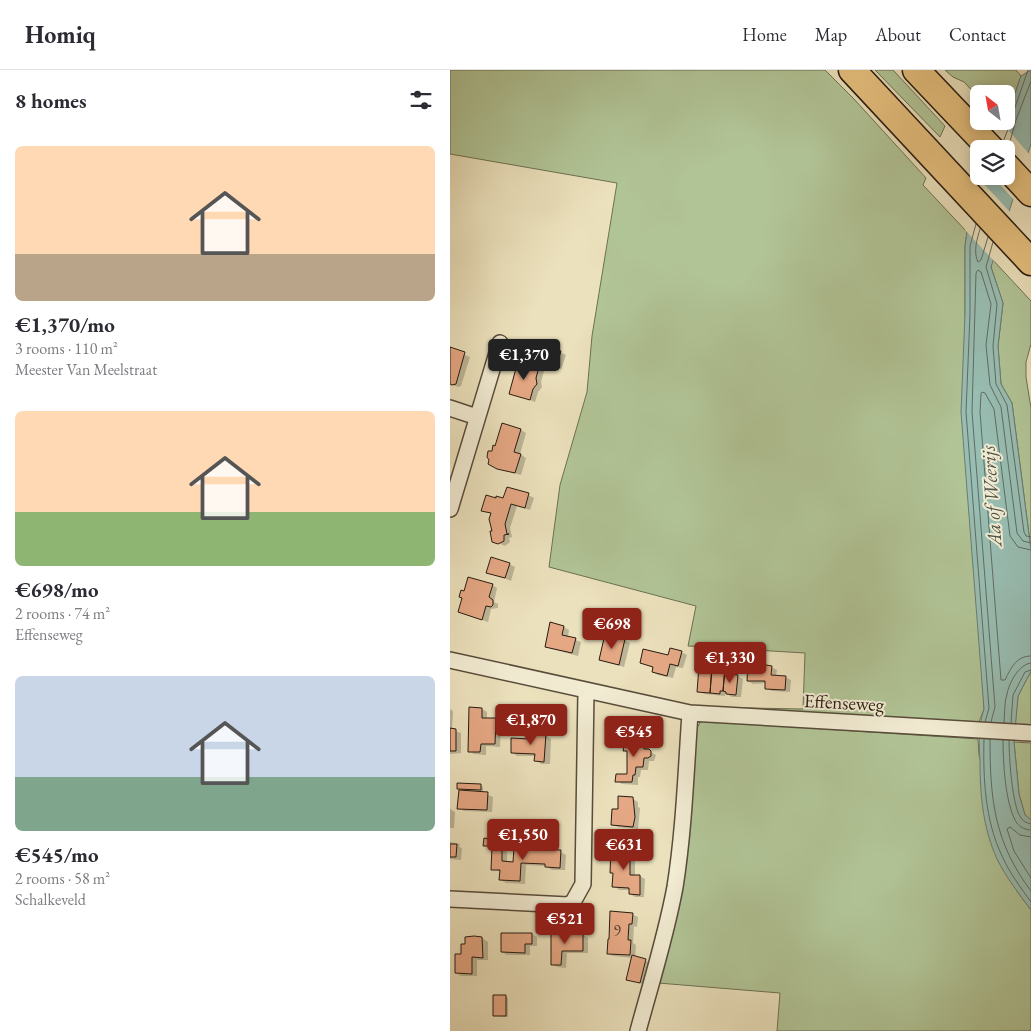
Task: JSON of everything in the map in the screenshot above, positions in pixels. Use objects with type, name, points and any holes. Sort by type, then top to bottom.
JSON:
[{"type":"highway","points":[[852,70],[1031,262]]},
{"type":"highway","points":[[916,70],[983,140]]},
{"type":"highway","points":[[1015,176],[1031,193]]},
{"type":"street","points":[[450,509],[500,343]]},
{"type":"street","points":[[450,408],[477,416]]},
{"type":"street","name":"Effenseweg","points":[[450,660],[690,713],[1031,733]]},
{"type":"street","points":[[450,899],[568,905],[574,902],[583,884],[586,691]]},
{"type":"street","points":[[638,1031],[655,975],[674,887],[684,802],[690,713]]},
{"type":"green space","points":[[450,70],[825,70],[926,178],[923,185],[967,232],[965,246],[965,314],[984,709],[979,722],[694,707],[803,709],[805,653],[688,646],[696,606],[549,567],[560,485],[587,392],[592,336],[617,183],[450,154]]},
{"type":"green space","points":[[875,70],[893,70],[945,126],[940,137]]},
{"type":"green space","points":[[945,70],[1016,70],[1021,76],[1015,93],[1015,85],[970,85],[970,88],[964,82],[953,77]]},
{"type":"green space","points":[[992,259],[1031,301],[1031,344],[1026,362],[1026,377],[1031,408],[1031,550],[1012,403],[1001,384],[998,346],[1003,303],[991,267]]},
{"type":"green space","points":[[1031,671],[1031,725],[1015,725],[1018,696]]},
{"type":"green space","points":[[701,721],[978,739],[979,755],[1017,891],[1031,910],[1031,1031],[777,1031],[780,993],[658,983],[694,733]]},
{"type":"green space","points":[[1014,742],[1031,743],[1031,820],[1025,815],[1019,794]]},
{"type":"water","name":"Aa of Weerijs","points":[[1031,70],[1031,144],[991,267],[1003,303],[998,346],[1001,384],[1012,403],[1031,550],[1031,671],[1018,696],[1014,742],[1019,794],[1025,815],[1031,820],[1031,910],[997,859],[988,835],[983,811],[979,741],[984,709],[961,412],[965,314],[965,246],[967,232],[983,185],[1015,185],[1015,140],[999,140],[1003,130],[1015,130],[1015,94],[1021,76]]},
{"type":"pier","points":[[1000,130],[1008,130],[1030,155],[1015,201],[1000,185],[1015,185],[1015,140],[996,140]]},
{"type":"pier","points":[[981,185],[985,185],[1011,213],[995,262],[965,230]]},
{"type":"building","points":[[545,346],[561,351],[556,367],[540,362]]},
{"type":"building","points":[[450,347],[465,352],[456,384],[452,385],[450,384]]},
{"type":"building","points":[[518,361],[539,367],[536,378],[537,384],[533,389],[530,400],[509,394]]},
{"type":"building","points":[[502,423],[521,429],[514,452],[521,454],[515,473],[497,469],[488,464],[488,451],[492,451],[493,445],[495,446]]},
{"type":"building","points":[[507,487],[529,493],[525,508],[511,504],[505,524],[507,534],[509,534],[504,535],[504,541],[498,544],[492,542],[489,519],[491,513],[481,511],[486,495],[503,498]]},
{"type":"building","points":[[491,557],[510,563],[505,578],[486,573]]},
{"type":"building","points":[[468,577],[493,584],[489,597],[493,600],[493,605],[491,607],[486,606],[482,620],[458,612],[462,598],[459,597],[461,590],[464,591]]},
{"type":"building","points":[[550,622],[564,626],[562,635],[576,638],[572,653],[545,647]]},
{"type":"building","points":[[605,634],[625,639],[619,665],[599,660]]},
{"type":"building","points":[[670,648],[682,651],[678,666],[670,664],[667,676],[652,672],[653,667],[640,663],[643,649],[668,655]]},
{"type":"building","points":[[748,662],[772,666],[771,675],[786,676],[785,690],[765,689],[765,681],[747,681]]},
{"type":"building","points":[[699,666],[712,667],[710,693],[697,692]]},
{"type":"building","points":[[712,667],[725,668],[723,691],[720,691],[720,694],[710,693]]},
{"type":"building","points":[[725,668],[725,673],[738,675],[736,695],[726,694],[723,691]]},
{"type":"building","points":[[469,707],[482,708],[482,718],[496,718],[495,744],[481,744],[480,752],[468,752]]},
{"type":"building","points":[[450,728],[456,729],[456,751],[450,751]]},
{"type":"building","points":[[530,734],[546,734],[544,762],[534,761],[535,754],[511,753],[511,738],[530,739]]},
{"type":"building","points":[[628,737],[644,738],[644,749],[651,751],[651,756],[644,758],[643,767],[636,767],[632,782],[615,782],[616,774],[627,774],[627,751],[623,751],[624,746],[627,746]]},
{"type":"building","points":[[457,783],[481,784],[481,790],[457,789]]},
{"type":"building","points":[[459,790],[488,792],[487,810],[457,809]]},
{"type":"building","points":[[618,796],[633,797],[635,817],[633,827],[611,825],[612,809],[618,809]]},
{"type":"building","points":[[484,838],[490,839],[490,846],[483,846]]},
{"type":"building","points":[[636,839],[645,839],[645,849],[636,849]]},
{"type":"building","points":[[450,844],[457,844],[456,857],[450,857]]},
{"type":"building","points":[[492,847],[502,847],[502,861],[513,862],[514,848],[561,850],[560,868],[545,867],[545,864],[521,863],[520,881],[499,880],[500,870],[491,870]]},
{"type":"building","points":[[611,848],[633,849],[633,859],[630,859],[630,875],[640,875],[640,895],[629,894],[629,888],[612,887],[613,873],[610,873]]},
{"type":"building","points":[[610,911],[633,913],[632,924],[629,924],[628,940],[631,940],[630,955],[607,954]]},
{"type":"building","points":[[501,933],[532,933],[532,944],[525,944],[525,953],[501,952]]},
{"type":"building","points":[[551,933],[583,933],[583,951],[562,951],[561,965],[551,965]]},
{"type":"building","points":[[465,937],[482,937],[483,958],[472,957],[472,974],[455,973],[455,954],[461,954],[461,944],[465,944]]},
{"type":"building","points":[[632,955],[646,959],[640,983],[626,980]]},
{"type":"building","points":[[493,995],[506,995],[506,1016],[493,1016]]}]
